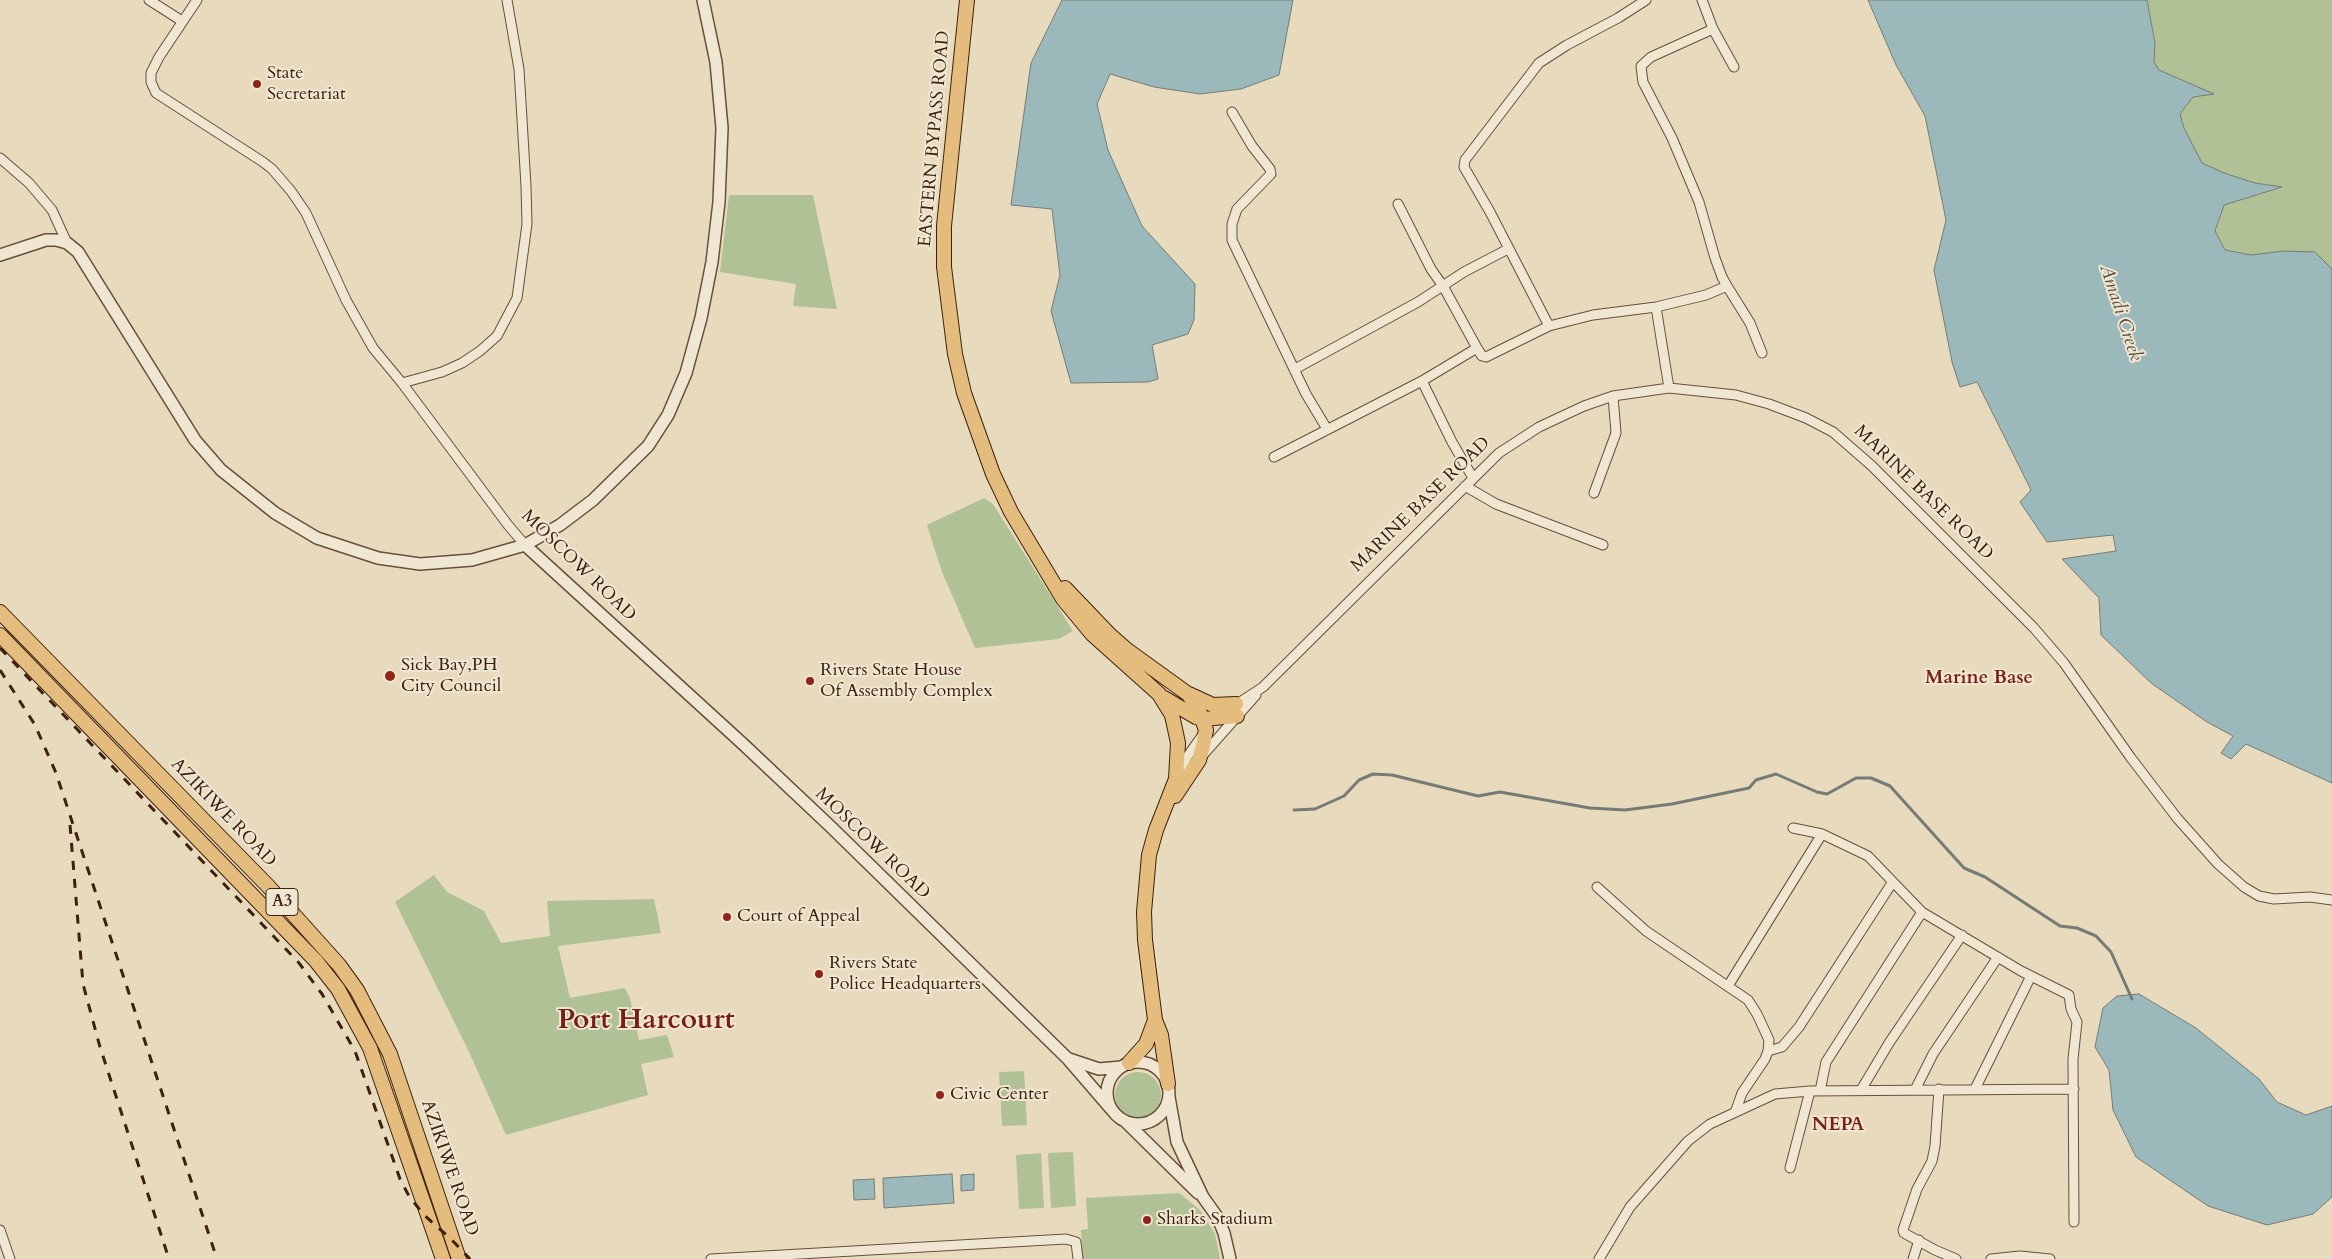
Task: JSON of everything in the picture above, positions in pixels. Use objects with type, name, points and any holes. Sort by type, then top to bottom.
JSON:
[{"type":"main road","name":"EASTERN BYPASS ROAD","points":[[967,0],[944,226],[944,267],[949,314],[964,393],[978,437],[1011,512],[1063,600],[1092,634],[1159,694],[1172,715],[1176,729],[1178,755],[1176,779]]},
{"type":"main road","name":"EASTERN BYPASS ROAD","points":[[1042,562],[1110,635],[1127,650],[1188,694],[1198,708],[1204,725]]},
{"type":"main road","name":"AZIKIWE ROAD","points":[[0,612],[268,886],[338,965],[352,984],[378,1027],[390,1054],[460,1259]]},
{"type":"main road","name":"AZIKIWE ROAD","points":[[0,634],[310,954],[338,990],[370,1048],[443,1259]]},
{"type":"main road","points":[[1159,694],[1204,725]]},
{"type":"main road","points":[[1188,694],[1214,705],[1237,710]]},
{"type":"main road","points":[[1204,725],[1237,710]]},
{"type":"main road","points":[[1165,811],[1199,760],[1204,725]]},
{"type":"main road","points":[[1168,1090],[1161,1035],[1155,1020],[1145,940],[1144,912],[1150,855],[1156,830],[1176,779]]},
{"type":"main road","points":[[1125,1065],[1140,1054],[1155,1020]]},
{"type":"street","points":[[149,0],[182,22]]},
{"type":"street","name":"MOSCOW ROAD","points":[[197,0],[151,73],[151,82],[156,93],[263,162],[288,188],[306,213],[346,300],[373,348],[402,382],[526,545],[744,744],[1067,1058],[1110,1109]]},
{"type":"street","points":[[402,382],[442,372],[480,352],[497,336],[517,298],[527,224],[526,186],[519,70],[507,0]]},
{"type":"street","points":[[0,255],[46,240],[67,243],[78,252],[195,440],[221,470],[275,513],[317,538],[378,558],[412,563],[472,560],[526,545],[560,525],[593,500],[648,446],[668,414],[686,372],[701,318],[712,262],[720,202],[722,128],[716,62],[703,0]]},
{"type":"street","points":[[1550,326],[1490,212],[1464,168],[1465,160],[1540,63],[1567,45],[1618,18],[1646,0]]},
{"type":"street","points":[[1702,0],[1713,29],[1734,67]]},
{"type":"street","points":[[1713,29],[1651,57],[1642,66],[1641,74],[1643,82],[1672,138],[1699,202],[1722,277],[1750,323],[1762,353]]},
{"type":"street","points":[[1232,112],[1246,138],[1270,169],[1270,174],[1237,210],[1232,224],[1232,240],[1295,369],[1327,429]]},
{"type":"street","points":[[0,158],[29,183],[52,210],[67,243]]},
{"type":"street","points":[[1398,204],[1422,253],[1443,286],[1477,348],[1482,356],[1486,357],[1550,326],[1593,315],[1656,308],[1706,295],[1727,286]]},
{"type":"street","points":[[1295,369],[1426,298],[1443,286],[1508,249]]},
{"type":"street","points":[[1656,308],[1669,388]]},
{"type":"street","points":[[1274,457],[1422,381],[1477,348]]},
{"type":"street","points":[[1422,381],[1452,442],[1473,478]]},
{"type":"street","name":"MARINE BASE ROAD","points":[[1199,760],[1237,710],[1263,687],[1499,453],[1539,427],[1584,406],[1614,396],[1669,388],[1727,394],[1769,404],[1806,418],[1833,432],[1872,466],[2040,635],[2064,663],[2131,758],[2177,818],[2218,864],[2244,887],[2259,896],[2332,900]]},
{"type":"street","points":[[1594,493],[1616,433],[1617,422],[1614,396]]},
{"type":"street","points":[[1465,486],[1496,504],[1603,545]]},
{"type":"street","points":[[1176,779],[1204,725]]},
{"type":"street","points":[[1793,828],[1822,834],[1868,856],[1922,912],[2031,976],[2069,995],[2071,1009],[2077,1022],[2073,1059],[2074,1222]]},
{"type":"street","points":[[1728,986],[1822,834]]},
{"type":"street","points":[[1768,1051],[1782,1047],[1799,1027],[1892,883]]},
{"type":"street","points":[[1598,887],[1646,931],[1748,1000],[1757,1014],[1769,1040],[1768,1051],[1765,1059],[1742,1093],[1736,1110]]},
{"type":"street","points":[[1820,1091],[1826,1062],[1922,912]]},
{"type":"street","points":[[1860,1090],[1962,934]]},
{"type":"street","points":[[1914,1090],[1933,1054],[1998,957]]},
{"type":"street","points":[[1975,1089],[2031,976]]},
{"type":"street","name":"MOSCOW ROAD","points":[[1067,1058],[1099,1069],[1125,1065]]},
{"type":"street","points":[[1203,1197],[1177,1142],[1168,1090],[1162,1073],[1153,1066],[1141,1062],[1125,1065],[1112,1075],[1107,1086],[1107,1098],[1110,1109],[1117,1117],[1126,1122],[1203,1197],[1218,1218],[1227,1242],[1230,1259]]},
{"type":"street","points":[[1939,1089],[1936,1136],[1932,1161],[1917,1189],[1903,1230],[1904,1233],[1956,1259]]},
{"type":"street","points":[[1599,1259],[1630,1207],[1688,1141],[1710,1124],[1736,1110],[1775,1094],[1860,1090],[2074,1089]]},
{"type":"street","points":[[1126,1122],[1146,1124],[1154,1120],[1162,1113],[1168,1090]]},
{"type":"street","points":[[1790,1168],[1810,1091]]},
{"type":"street","points":[[0,1230],[10,1259]]},
{"type":"street","points":[[711,1259],[1074,1240],[1076,1242],[1078,1259]]},
{"type":"street","points":[[1913,1259],[1919,1240]]},
{"type":"street","points":[[921,1249],[921,1259]]},
{"type":"street","points":[[1991,1259],[2020,1256],[2050,1259]]},
{"type":"green space","points":[[2147,0],[2332,0],[2332,269],[2315,252],[2283,251],[2251,255],[2225,250],[2215,231],[2224,205],[2280,187],[2255,183],[2224,173],[2202,163],[2184,128],[2180,114],[2193,97],[2213,94],[2159,71],[2154,62],[2155,43]]},
{"type":"green space","points":[[729,195],[813,195],[837,309],[793,306],[796,284],[720,272]]},
{"type":"green space","points":[[984,498],[993,504],[1073,631],[1059,639],[975,648],[942,572],[927,525]]},
{"type":"green space","points":[[434,875],[447,892],[484,911],[501,943],[550,936],[547,901],[654,899],[661,933],[558,946],[570,998],[625,988],[630,998],[639,1040],[667,1035],[674,1057],[641,1064],[648,1095],[506,1135],[470,1054],[395,902]]},
{"type":"green space","points":[[1024,1071],[1027,1125],[1002,1126],[999,1072]]},
{"type":"green space","points":[[1138,1072],[1151,1076],[1157,1082],[1161,1095],[1157,1108],[1151,1114],[1138,1118],[1125,1114],[1119,1108],[1115,1095],[1119,1082],[1125,1076]]},
{"type":"green space","points":[[1073,1152],[1076,1206],[1051,1208],[1048,1153]]},
{"type":"green space","points":[[1041,1153],[1044,1208],[1019,1209],[1016,1155]]},
{"type":"green space","name":"Sharks Stadium","points":[[1179,1193],[1200,1210],[1215,1234],[1220,1259],[1083,1259],[1081,1230],[1088,1229],[1086,1198]]},
{"type":"water","points":[[1062,0],[1293,0],[1279,75],[1241,89],[1200,94],[1154,87],[1110,74],[1097,104],[1108,150],[1142,226],[1195,284],[1194,320],[1188,334],[1152,345],[1158,379],[1148,382],[1071,383],[1051,311],[1060,275],[1052,209],[1011,205],[1031,63]]},
{"type":"water","name":"Amadi Creek","points":[[1868,0],[2147,0],[2155,43],[2154,62],[2159,70],[2214,94],[2193,97],[2180,114],[2184,128],[2202,163],[2224,173],[2255,183],[2282,187],[2224,205],[2215,231],[2225,250],[2251,255],[2283,251],[2315,252],[2332,269],[2332,783],[2246,744],[2231,759],[2221,753],[2233,736],[2207,722],[2151,683],[2101,635],[2099,598],[2062,559],[2116,551],[2113,535],[2047,542],[2020,502],[2031,490],[1977,382],[1960,387],[1952,362],[1934,270],[1946,220],[1925,116],[1896,65]]},
{"type":"water","points":[[2139,994],[2196,1028],[2259,1079],[2277,1102],[2306,1115],[2332,1106],[2332,1197],[2313,1214],[2267,1225],[2208,1206],[2136,1157],[2113,1110],[2109,1070],[2095,1047],[2103,1008],[2117,996]]},
{"type":"water","points":[[952,1174],[954,1203],[884,1208],[883,1178]]},
{"type":"water","points":[[974,1174],[974,1190],[961,1191],[961,1175]]},
{"type":"water","points":[[874,1179],[875,1199],[854,1200],[853,1180]]},
{"type":"waterway","points":[[1294,810],[1315,809],[1344,796],[1359,780],[1373,774],[1392,775],[1478,796],[1500,792],[1590,808],[1625,810],[1672,804],[1749,788],[1756,780],[1776,774],[1817,792],[1827,794],[1856,778],[1871,778],[1890,786],[1964,868],[1985,877],[2060,926],[2077,928],[2096,936],[2111,952],[2132,999]]},
{"type":"railway","points":[[0,648],[299,963],[322,994],[355,1051],[400,1179],[409,1196],[424,1215],[470,1259]]},
{"type":"railway","points":[[0,670],[35,725],[56,773],[217,1259]]},
{"type":"railway","points":[[70,825],[83,984],[100,1047],[169,1259]]},
{"type":"place","name":"State Secretariat","points":[[257,84]]},
{"type":"place","name":"Sick Bay,PH City Council","points":[[390,676]]},
{"type":"place","name":"Rivers State House Of Assembly Complex","points":[[810,681]]},
{"type":"place","name":"Court of Appeal","points":[[727,917]]},
{"type":"place","name":"Rivers State Police Headquarters","points":[[819,974]]},
{"type":"place","name":"Civic Center","points":[[940,1095]]},
{"type":"place","name":"Sharks Stadium","points":[[1147,1220]]},
{"type":"district","name":"Marine Base","points":[[1979,679]]},
{"type":"district","name":"Port Harcourt","points":[[646,1022]]},
{"type":"district","name":"NEPA","points":[[1838,1126]]}]
